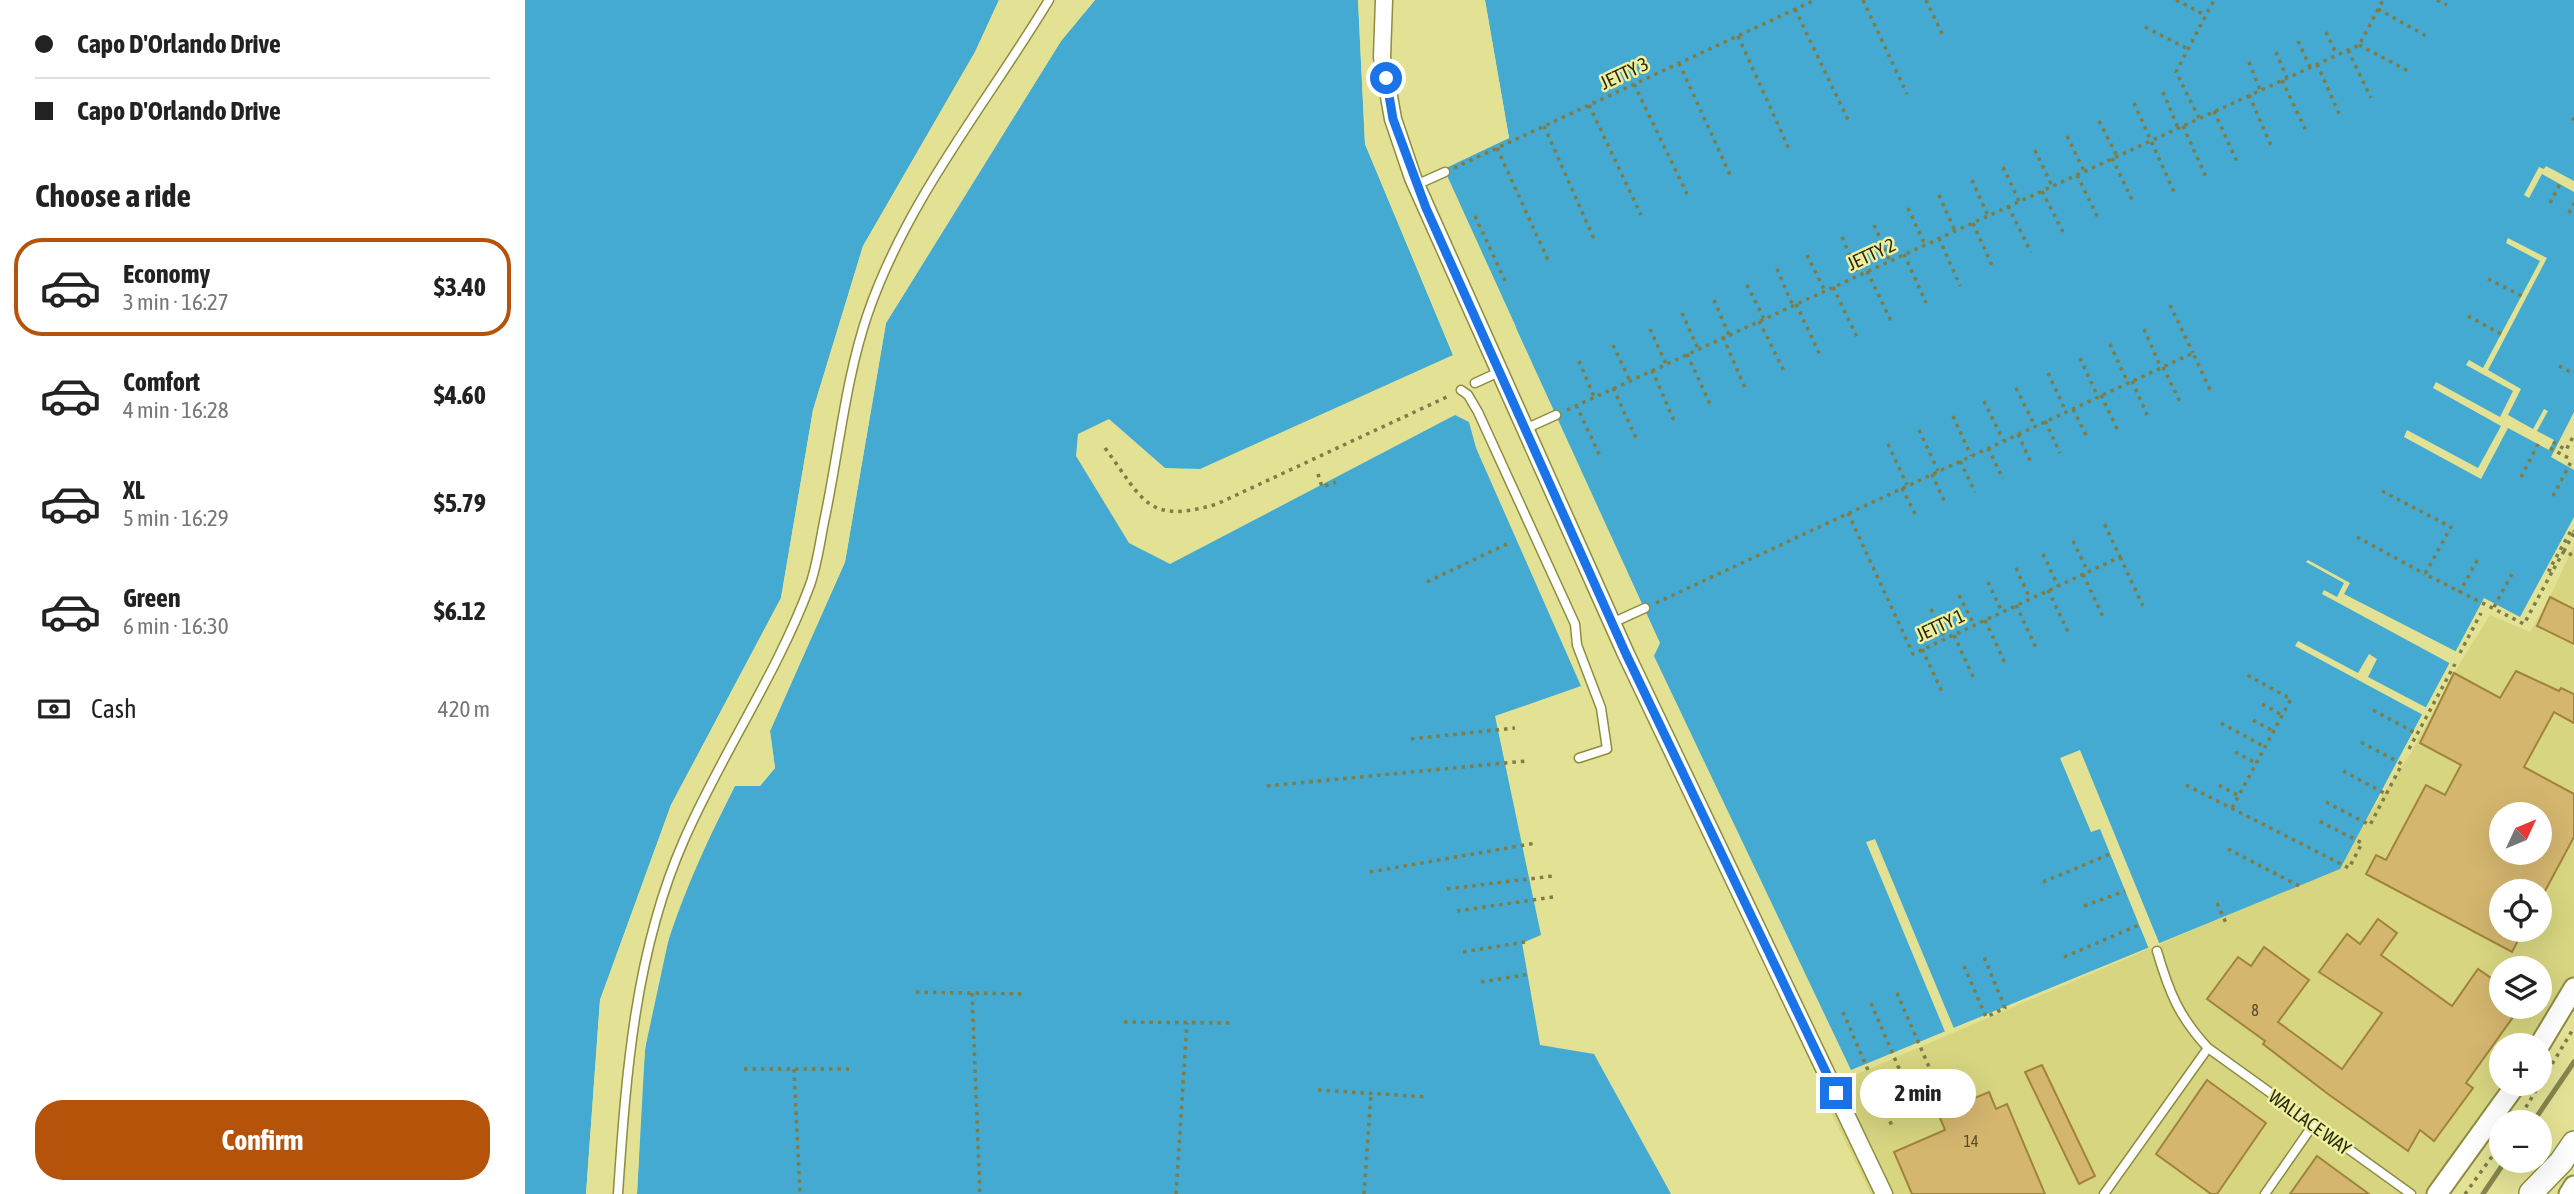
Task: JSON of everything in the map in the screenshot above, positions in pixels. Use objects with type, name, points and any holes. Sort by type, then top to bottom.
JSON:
[{"type":"main road","points":[[2531,1193],[2553,1171],[2574,1143]]},
{"type":"street","points":[[1384,0],[1382,57],[1393,119],[1416,185],[1612,622],[1884,1194]]},
{"type":"street","points":[[2547,1033],[2574,988]]},
{"type":"street","points":[[2437,1194],[2508,1096]]},
{"type":"street","points":[[2531,1193],[2574,1128]]},
{"type":"street","points":[[2568,1194],[2574,1186]]},
{"type":"lane","points":[[618,1194],[625,1081],[633,1019],[653,932],[682,843],[788,640],[811,581],[834,475],[846,397],[868,314],[896,245],[937,170],[1005,73],[1049,0]]},
{"type":"lane","points":[[1416,185],[1445,172]]},
{"type":"lane","points":[[1475,383],[1499,372]]},
{"type":"lane","points":[[1461,390],[1468,395],[1478,412],[1575,624],[1577,645],[1601,708],[1607,749],[1579,758]]},
{"type":"lane","points":[[1525,429],[1556,415]]},
{"type":"lane","points":[[1612,622],[1645,608]]},
{"type":"lane","name":"WALLACE WAY","points":[[2157,951],[2168,989],[2179,1012],[2186,1024],[2209,1048],[2411,1194]]},
{"type":"lane","points":[[2103,1194],[2209,1048]]},
{"type":"lane","points":[[2266,1194],[2313,1125]]},
{"type":"path","name":"JETTY 3","points":[[1445,172],[1815,0]]},
{"type":"path","points":[[1863,0],[1907,94]]},
{"type":"path","points":[[1926,0],[1944,38]]},
{"type":"path","points":[[2176,0],[2206,15]]},
{"type":"path","points":[[2199,118],[2176,72],[2214,0]]},
{"type":"path","points":[[2383,0],[2359,45],[2410,72]]},
{"type":"path","points":[[2437,0],[2447,5]]},
{"type":"path","points":[[1795,9],[1850,124]]},
{"type":"path","points":[[2378,9],[2428,37]]},
{"type":"path","points":[[2145,27],[2187,49]]},
{"type":"path","points":[[2326,32],[2337,55]]},
{"type":"path","points":[[1738,36],[1790,151]]},
{"type":"path","points":[[2298,41],[2310,67]]},
{"type":"path","name":"JETTY 2","points":[[1556,415],[2359,45]]},
{"type":"path","points":[[2348,50],[2371,98]]},
{"type":"path","points":[[2276,52],[2287,78]]},
{"type":"path","points":[[2249,62],[2260,90]]},
{"type":"path","points":[[1679,63],[1731,177]]},
{"type":"path","points":[[2317,64],[2341,118]]},
{"type":"path","points":[[2282,80],[2307,133]]},
{"type":"path","points":[[1634,84],[1687,194]]},
{"type":"path","points":[[2162,92],[2206,177]]},
{"type":"path","points":[[2249,96],[2272,148]]},
{"type":"path","points":[[2134,103],[2174,192]]},
{"type":"path","points":[[1589,106],[1641,215]]},
{"type":"path","points":[[2214,111],[2238,164]]},
{"type":"path","points":[[2099,121],[2134,204]]},
{"type":"path","points":[[1544,126],[1594,239]]},
{"type":"path","points":[[2067,136],[2084,171]]},
{"type":"path","points":[[1497,148],[1549,260]]},
{"type":"path","points":[[2035,150],[2052,186]]},
{"type":"path","points":[[2004,167],[2019,201]]},
{"type":"path","points":[[2077,175],[2099,220]]},
{"type":"path","points":[[1972,180],[1988,216]]},
{"type":"path","points":[[2550,203],[2560,184]]},
{"type":"path","points":[[2042,191],[2065,236]]},
{"type":"path","points":[[1939,195],[1955,231]]},
{"type":"path","points":[[2569,213],[2574,203]]},
{"type":"path","points":[[2008,206],[2031,252]]},
{"type":"path","points":[[1908,208],[1926,244]]},
{"type":"path","points":[[1475,216],[1507,285]]},
{"type":"path","points":[[1973,223],[1993,268]]},
{"type":"path","points":[[1874,225],[1890,261]]},
{"type":"path","points":[[1842,237],[1858,275]]},
{"type":"path","points":[[1938,239],[1960,286]]},
{"type":"path","points":[[1904,254],[1926,303]]},
{"type":"path","points":[[1807,255],[1825,291]]},
{"type":"path","points":[[1777,269],[1820,355]]},
{"type":"path","points":[[1867,271],[1891,321]]},
{"type":"path","points":[[2488,279],[2522,296]]},
{"type":"path","points":[[1747,285],[1783,371]]},
{"type":"path","points":[[1833,287],[1857,337]]},
{"type":"path","points":[[1714,300],[1729,335]]},
{"type":"path","points":[[2170,305],[2212,394]]},
{"type":"path","points":[[1682,313],[1698,349]]},
{"type":"path","points":[[2468,316],[2501,334]]},
{"type":"path","points":[[1650,329],[1666,364]]},
{"type":"path","points":[[2144,329],[2181,404]]},
{"type":"path","points":[[1723,338],[1745,388]]},
{"type":"path","points":[[2110,344],[2149,419]]},
{"type":"path","points":[[1613,345],[1630,381]]},
{"type":"path","points":[[1645,608],[2193,353]]},
{"type":"path","points":[[1687,354],[1710,404]]},
{"type":"path","points":[[2080,358],[2119,433]]},
{"type":"path","points":[[1579,361],[1594,397]]},
{"type":"path","points":[[2559,366],[2574,374]]},
{"type":"path","points":[[1652,370],[1675,423]]},
{"type":"path","points":[[2048,373],[2066,412]]},
{"type":"path","points":[[2016,387],[2035,426]]},
{"type":"path","points":[[1613,388],[1636,438]]},
{"type":"path","points":[[1105,448],[1147,504],[1164,513],[1186,513],[1217,503],[1461,390]]},
{"type":"path","points":[[1984,401],[2003,441]]},
{"type":"path","points":[[1576,405],[1600,456]]},
{"type":"path","points":[[2073,408],[2088,439]]},
{"type":"path","points":[[1953,416],[1971,456]]},
{"type":"path","points":[[2045,421],[2060,453]]},
{"type":"path","points":[[1919,430],[1938,471]]},
{"type":"path","points":[[2018,434],[2032,465]]},
{"type":"path","points":[[2553,442],[2566,450],[2574,435]]},
{"type":"path","points":[[1888,443],[1917,518]]},
{"type":"path","points":[[2521,477],[2538,444]]},
{"type":"path","points":[[1988,448],[2003,479]]},
{"type":"path","points":[[2550,448],[2573,460],[2553,496]]},
{"type":"path","points":[[1960,461],[1975,492]]},
{"type":"path","points":[[1318,474],[1322,487],[1336,482]]},
{"type":"path","points":[[1932,474],[1946,505]]},
{"type":"path","points":[[2382,491],[2451,527],[2425,574]]},
{"type":"path","name":"JETTY 1","points":[[1848,513],[1913,654],[2120,557]]},
{"type":"path","points":[[2104,523],[2143,606]]},
{"type":"path","points":[[2357,537],[2459,593],[2494,607],[2524,624],[2574,529]]},
{"type":"path","points":[[2553,572],[2549,570],[2574,529]]},
{"type":"path","points":[[2073,541],[2103,617]]},
{"type":"path","points":[[1427,582],[1511,542]]},
{"type":"path","points":[[2564,551],[2572,555]]},
{"type":"path","points":[[2043,554],[2058,586]]},
{"type":"path","points":[[2459,593],[2479,557]]},
{"type":"path","points":[[2016,568],[2030,599]]},
{"type":"path","points":[[2494,607],[2513,572]]},
{"type":"path","points":[[1988,582],[2002,612]]},
{"type":"path","points":[[2049,590],[2069,634]]},
{"type":"path","points":[[1959,595],[1974,625]]},
{"type":"path","points":[[2016,605],[2037,650]]},
{"type":"path","points":[[1931,609],[1945,638]]},
{"type":"path","points":[[2460,653],[2481,613]]},
{"type":"path","points":[[1985,620],[2006,664]]},
{"type":"path","points":[[1954,635],[1974,679]]},
{"type":"path","points":[[1922,649],[1943,694]]},
{"type":"path","points":[[2409,749],[2455,664]]},
{"type":"path","points":[[2232,808],[2291,699],[2247,675]]},
{"type":"path","points":[[2262,704],[2282,715]]},
{"type":"path","points":[[2373,710],[2417,734]]},
{"type":"path","points":[[2253,720],[2273,731]]},
{"type":"path","points":[[2221,723],[2265,747]]},
{"type":"path","points":[[1411,739],[1515,728]]},
{"type":"path","points":[[2326,802],[2370,825],[2402,764],[2357,740]]},
{"type":"path","points":[[2235,752],[2256,763]]},
{"type":"path","points":[[1267,786],[1526,761]]},
{"type":"path","points":[[2343,771],[2386,794]]},
{"type":"path","points":[[2186,785],[2349,868],[2362,843],[2317,820]]},
{"type":"path","points":[[2219,785],[2239,796]]},
{"type":"path","points":[[1370,872],[1536,843]]},
{"type":"path","points":[[2228,849],[2303,888]]},
{"type":"path","points":[[2043,883],[2110,854]]},
{"type":"path","points":[[1447,889],[1553,876]]},
{"type":"path","points":[[2084,906],[2125,891]]},
{"type":"path","points":[[1457,911],[1553,897]]},
{"type":"path","points":[[2217,902],[2226,923]]},
{"type":"path","points":[[2064,957],[2139,925]]},
{"type":"path","points":[[1463,952],[1525,943]]},
{"type":"path","points":[[1964,966],[1986,1017],[2005,1008],[1984,957]]},
{"type":"path","points":[[1481,982],[1530,974]]},
{"type":"path","points":[[916,992],[1023,995]]},
{"type":"path","points":[[972,993],[980,1194]]},
{"type":"path","points":[[1897,993],[1939,1090]]},
{"type":"path","points":[[1871,1003],[1915,1106]]},
{"type":"path","points":[[1843,1012],[1892,1126]]},
{"type":"path","points":[[1124,1022],[1234,1023]]},
{"type":"path","points":[[1176,1194],[1187,1023]]},
{"type":"path","points":[[2524,1110],[2574,1026]]},
{"type":"path","points":[[744,1069],[849,1069]]},
{"type":"path","points":[[794,1069],[800,1194]]},
{"type":"path","points":[[1318,1090],[1428,1097]]},
{"type":"path","points":[[1364,1194],[1371,1094]]},
{"type":"path","points":[[2465,1194],[2489,1161]]},
{"type":"shaded area","points":[[2574,545],[2574,1011],[2552,1043],[2552,1033],[2489,1033],[2489,1096],[2516,1096],[2507,1110],[2489,1110],[2489,1136],[2449,1194],[1871,1194],[1820,1090],[2325,873],[2336,863],[2411,753],[2454,673],[2490,615],[2530,632]]},
{"type":"water","points":[[525,0],[999,0],[975,52],[863,246],[813,410],[781,598],[671,805],[600,1000],[586,1194],[525,1194]]},
{"type":"water","points":[[1095,0],[1358,0],[1365,144],[1453,355],[1200,469],[1165,468],[1109,419],[1078,434],[1076,456],[1129,543],[1170,564],[1455,415],[1469,422],[1476,448],[1581,686],[1495,716],[1541,935],[1522,943],[1540,1045],[1594,1054],[1671,1194],[637,1194],[645,1051],[650,1015],[666,947],[690,881],[735,785],[760,786],[775,768],[770,731],[845,562],[886,323],[1061,41]]},
{"type":"water","points":[[1485,0],[2574,0],[2574,412],[2551,457],[2574,470],[2574,517],[2520,617],[2484,598],[2340,869],[1851,1070],[1654,656],[1660,643],[1443,168],[1509,138]]},
{"type":"pier","points":[[999,0],[1002,1],[978,54],[867,247],[817,410],[784,599],[674,807],[603,1001],[589,1194],[586,1194],[600,1000],[671,805],[781,598],[813,410],[863,246],[975,52]]},
{"type":"pier","points":[[1091,0],[1095,0],[1061,41],[886,323],[845,562],[770,731],[775,768],[760,786],[735,786],[691,874],[670,933],[645,1049],[637,1194],[634,1194],[641,1048],[666,933],[688,872],[732,783],[758,782],[771,767],[767,730],[842,561],[882,322],[1058,39]]},
{"type":"pier","points":[[1358,0],[1362,0],[1369,144],[1456,354],[1453,355],[1365,144]]},
{"type":"pier","points":[[1481,0],[1485,0],[1509,138],[1444,169],[1516,327],[1513,328],[1440,168],[1505,136]]},
{"type":"pier","points":[[2546,166],[2574,181],[2574,192],[2542,174],[2529,198],[2524,195],[2539,167],[2544,169]]},
{"type":"pier","points":[[2508,238],[2547,258],[2488,370],[2521,389],[2508,415],[2533,429],[2544,409],[2548,411],[2537,431],[2554,440],[2549,450],[2508,428],[2481,479],[2404,437],[2407,430],[2478,468],[2501,426],[2433,388],[2436,382],[2500,417],[2513,391],[2466,365],[2469,360],[2483,368],[2540,261],[2506,243]]},
{"type":"pier","points":[[2308,560],[2350,583],[2344,594],[2459,653],[2453,665],[2322,594],[2324,590],[2337,597],[2344,583],[2306,562]]},
{"type":"pier","points":[[2298,641],[2358,673],[2369,654],[2377,659],[2368,677],[2429,709],[2425,716],[2295,646]]},
{"type":"pier","points":[[2080,750],[2160,945],[2149,949],[2100,829],[2091,832],[2060,758]]},
{"type":"pier","points":[[1875,839],[1955,1031],[1946,1034],[1866,842]]},
{"type":"building","points":[[2550,597],[2574,609],[2574,644],[2537,626]]},
{"type":"building","points":[[2516,671],[2559,691],[2561,688],[2574,694],[2574,723],[2554,712],[2524,767],[2574,794],[2574,837],[2551,879],[2489,879],[2489,940],[2366,874],[2376,855],[2386,860],[2426,785],[2445,795],[2461,765],[2420,743],[2454,673],[2500,698]]},
{"type":"building","points":[[2378,919],[2397,933],[2381,955],[2452,1006],[2478,969],[2489,977],[2489,1019],[2512,1019],[2502,1033],[2489,1033],[2489,1051],[2466,1083],[2473,1088],[2434,1141],[2420,1130],[2408,1151],[2328,1094],[2263,1044],[2265,1041],[2207,999],[2238,957],[2251,966],[2264,947],[2309,980],[2278,1022],[2342,1069],[2382,1013],[2319,972],[2347,934],[2360,944]]},
{"type":"building","points":[[2493,942],[2517,942],[2512,952]]},
{"type":"building","points":[[2042,1065],[2095,1176],[2079,1184],[2025,1072]]},
{"type":"building","points":[[2207,1080],[2266,1123],[2217,1194],[2211,1194],[2156,1154]]},
{"type":"building","points":[[1989,1092],[1996,1109],[2007,1104],[2045,1194],[1912,1194],[1894,1152],[1945,1130],[1938,1113]]},
{"type":"building","points":[[2317,1156],[2369,1194],[2290,1194]]},
{"type":"railway","points":[[2541,1110],[2574,1062]]},
{"type":"railway","points":[[2483,1194],[2497,1173]]},
{"type":"route","points":[[1386,78],[1393,119],[1426,208],[1626,654],[1836,1093]]}]
